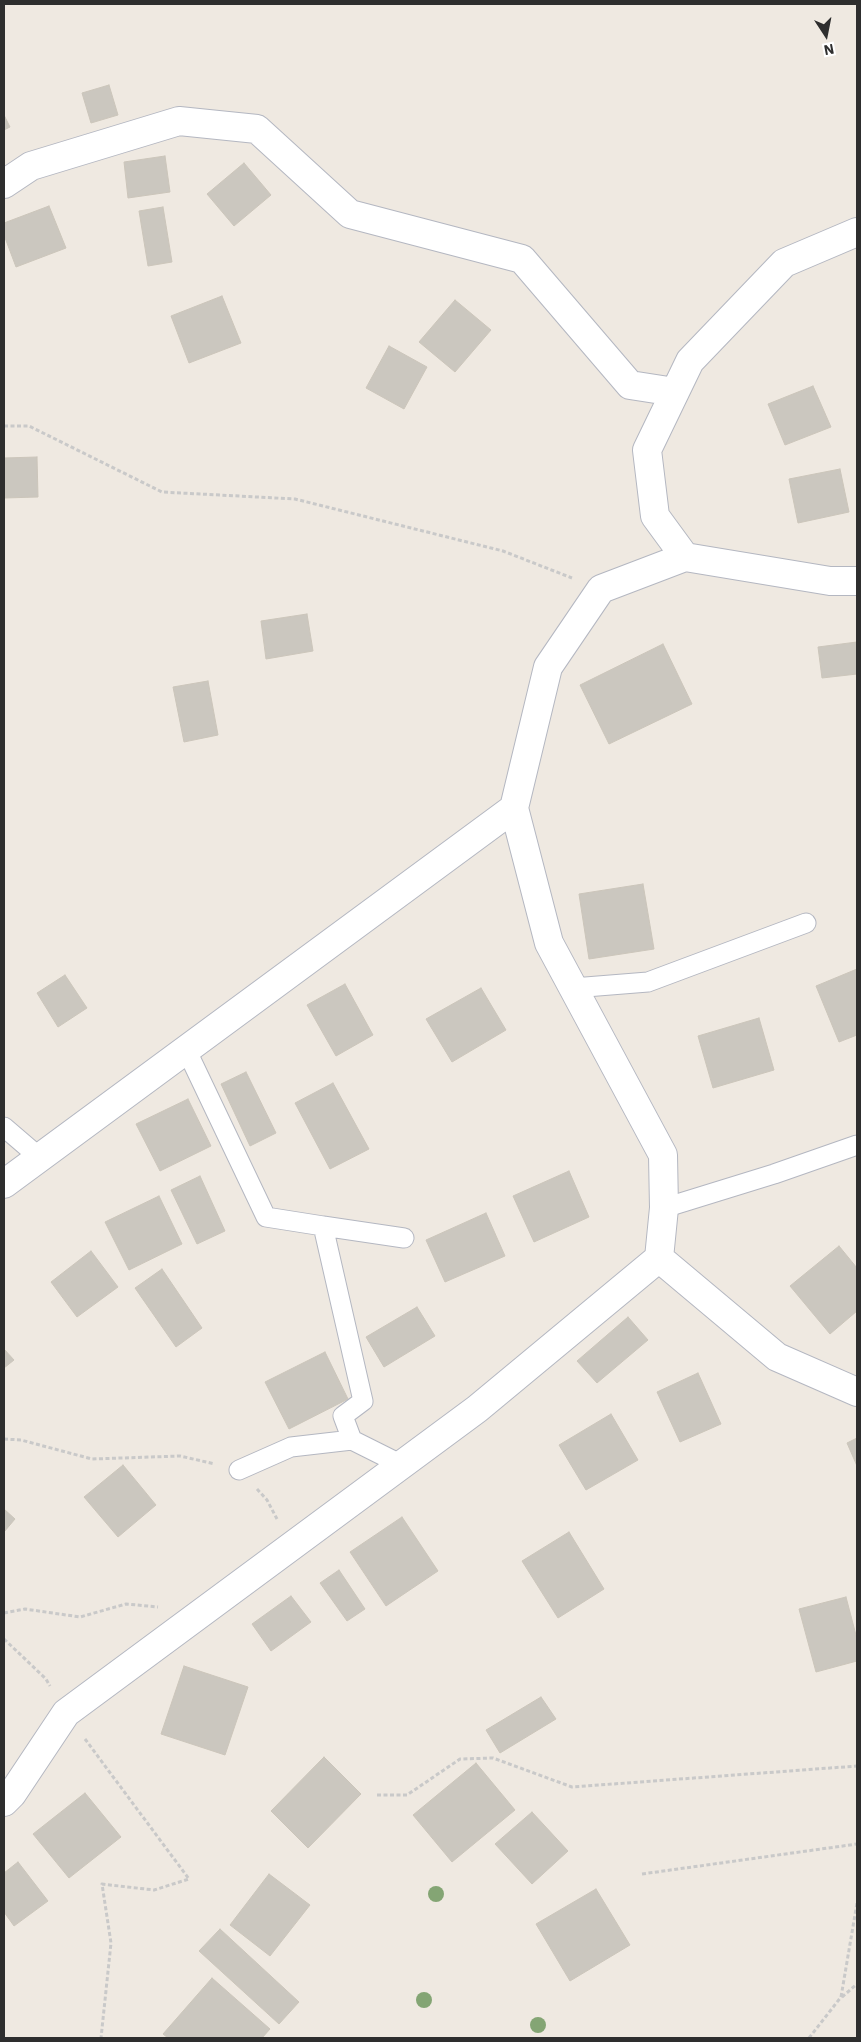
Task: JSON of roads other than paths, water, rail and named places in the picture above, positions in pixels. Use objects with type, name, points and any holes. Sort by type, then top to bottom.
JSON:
[{"type":"street","points":[[4,184],[31,166],[179,121],[257,129],[350,214],[522,259],[630,385],[675,392]]},
{"type":"street","points":[[685,558],[655,516],[647,450],[690,361],[784,263],[857,232]]},
{"type":"street","points":[[4,1802],[12,1794],[66,1713],[477,1409],[659,1258],[664,1208],[663,1155],[549,943],[514,808],[548,667],[601,589],[685,558],[830,581],[857,582]]},
{"type":"street","points":[[4,1184],[514,808]]},
{"type":"street","points":[[659,1258],[777,1357],[857,1392]]},
{"type":"lane","points":[[573,988],[648,982],[806,923]]},
{"type":"lane","points":[[186,1049],[266,1217],[404,1238]]},
{"type":"lane","points":[[4,1127],[40,1157]]},
{"type":"lane","points":[[664,1208],[774,1174],[857,1145]]},
{"type":"lane","points":[[323,1226],[363,1401],[343,1416],[352,1440]]},
{"type":"lane","points":[[238,1470],[291,1447],[352,1440],[402,1465]]}]
